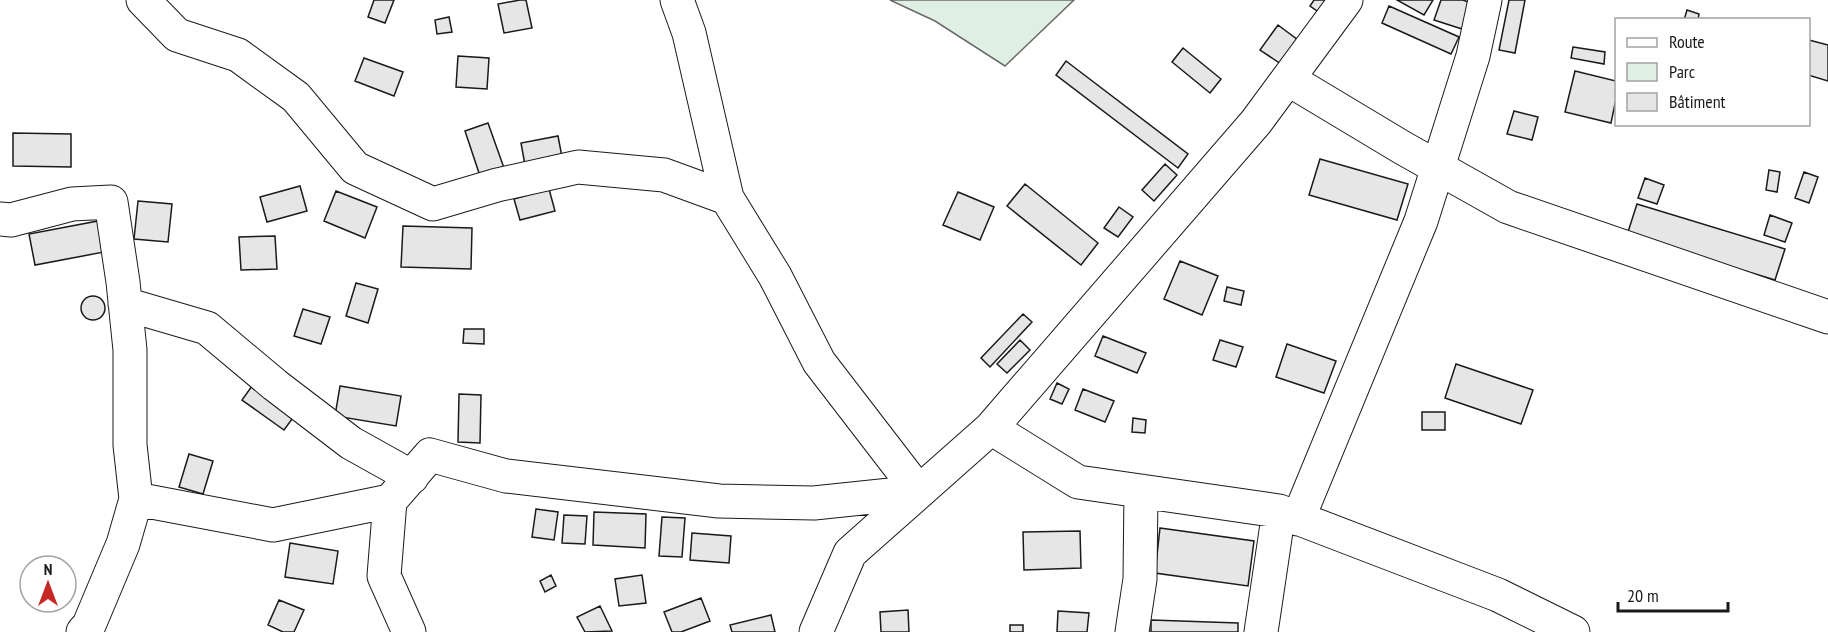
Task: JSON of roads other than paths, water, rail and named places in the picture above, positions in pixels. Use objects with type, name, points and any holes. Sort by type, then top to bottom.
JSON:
[{"type":"street","points":[[143,0],[177,35],[238,55],[296,97],[355,168],[433,204],[497,185],[578,167],[664,175],[728,198]]},
{"type":"street","points":[[677,0],[689,33],[728,198],[775,276],[819,362],[918,492]]},
{"type":"street","points":[[816,632],[850,553],[991,428],[1256,122],[1346,0]]},
{"type":"street","points":[[1261,632],[1288,515],[1421,221],[1473,56],[1485,0]]},
{"type":"street","points":[[1288,80],[1508,207],[1828,317]]},
{"type":"street","points":[[0,219],[11,220],[72,204],[111,202],[130,350],[130,445],[136,499],[123,544],[89,625],[82,632]]},
{"type":"street","points":[[125,304],[207,328],[275,385],[351,443],[412,477]]},
{"type":"street","points":[[991,428],[1078,482],[1288,515],[1498,595],[1573,632]]},
{"type":"street","points":[[136,499],[273,525],[390,501],[430,455],[506,476],[719,501],[814,503],[918,492]]},
{"type":"street","points":[[1132,632],[1140,579],[1141,491]]},
{"type":"street","points":[[390,501],[384,576],[409,632]]}]
